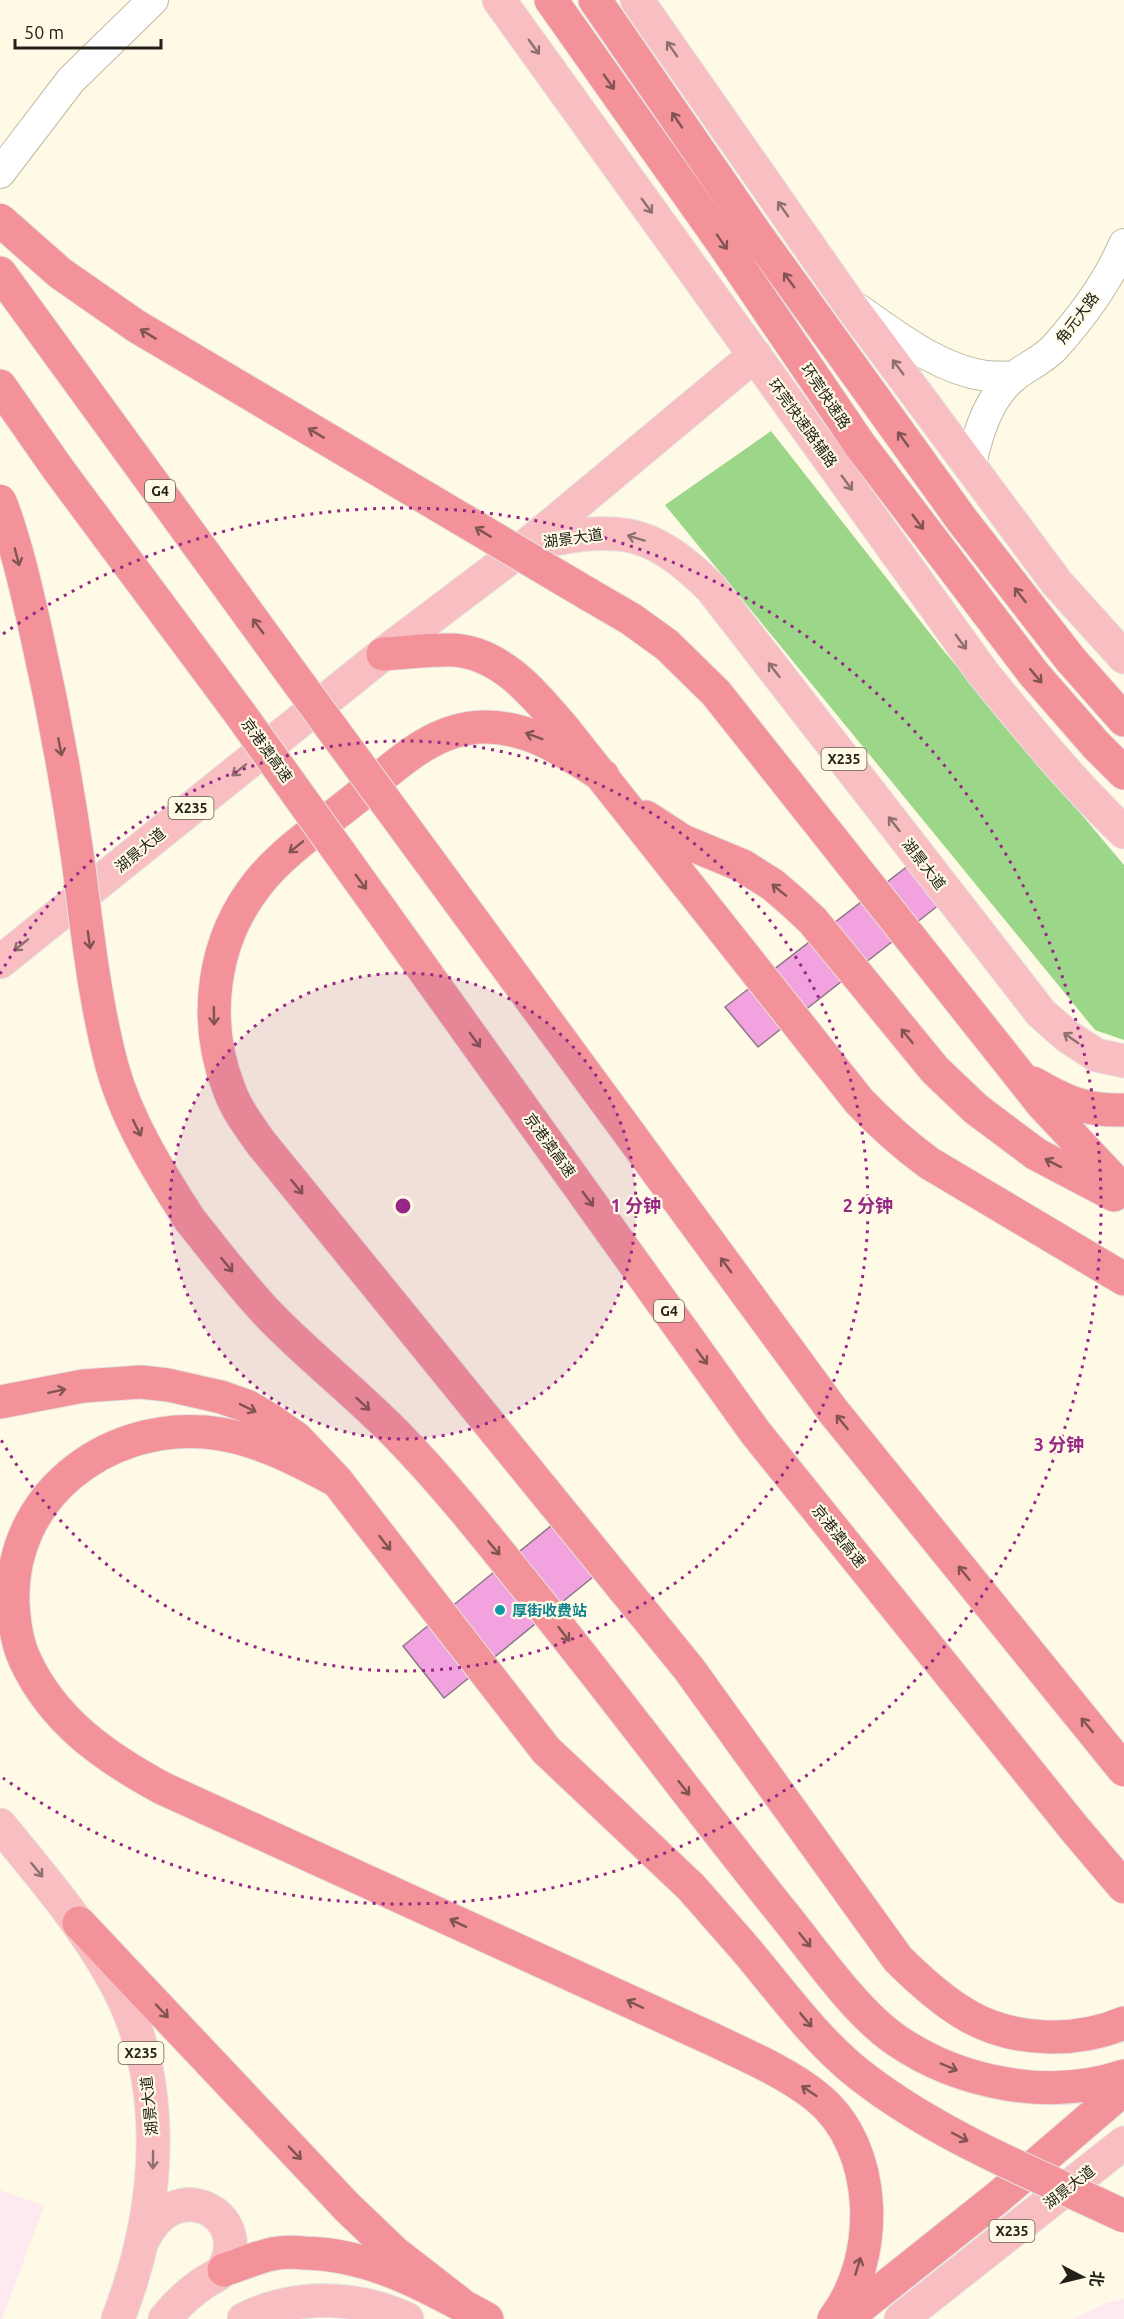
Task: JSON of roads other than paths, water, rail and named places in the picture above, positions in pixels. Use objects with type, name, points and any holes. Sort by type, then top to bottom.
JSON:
[{"type":"highway","name":"环莞快速路","points":[[551,0],[724,245],[860,445],[1034,674],[1124,774]]},
{"type":"highway","points":[[594,0],[756,234],[962,520],[1071,660],[1124,720]]},
{"type":"highway","points":[[0,220],[60,273],[136,326],[631,619],[668,645],[716,693],[1018,1075],[1050,1113],[1124,1191]]},
{"type":"highway","name":"G4","points":[[0,273],[833,1411],[1124,1770]]},
{"type":"highway","name":"京港澳高速","points":[[0,386],[58,469],[242,715],[756,1432],[1124,1887]]},
{"type":"highway","points":[[0,501],[26,586],[65,772],[92,964],[112,1067],[133,1119],[158,1170],[190,1220],[268,1314],[393,1431],[427,1466],[528,1588],[802,1937],[872,2020],[896,2040],[925,2056],[955,2070],[987,2079],[1044,2088],[1095,2084],[1124,2076]]},
{"type":"highway","points":[[383,654],[453,650],[479,656],[503,668],[545,707],[859,1101],[882,1126],[929,1163],[1124,1278]]},
{"type":"highway","points":[[1124,1200],[1036,1155],[954,1090],[813,921],[773,885],[744,866],[683,841],[652,822],[562,749],[534,735],[507,728],[482,727],[452,732],[426,743],[280,860],[259,882],[241,908],[227,936],[218,966],[214,997],[214,1029],[219,1060],[229,1090],[243,1118],[689,1669],[868,1920],[903,1965],[955,2008],[973,2019],[993,2026],[1035,2036],[1065,2037],[1092,2034],[1124,2023]]},
{"type":"highway","points":[[1018,1075],[1062,1100],[1097,1111],[1124,1110]]},
{"type":"highway","points":[[0,1402],[82,1386],[114,1382],[141,1382],[196,1390],[247,1406],[272,1420],[296,1438],[337,1481],[546,1750],[691,1887],[819,2036],[868,2081],[897,2101],[989,2152],[1124,2216]]},
{"type":"highway","points":[[337,1481],[289,1456],[266,1447],[205,1432],[173,1432],[144,1436],[119,1444],[91,1458],[49,1494],[30,1521],[17,1553],[12,1587],[14,1621],[24,1659],[40,1688],[84,1738],[110,1758],[162,1788],[712,2039],[780,2073],[817,2097],[848,2132],[857,2152],[864,2183],[867,2217],[864,2249],[852,2287],[834,2319]]},
{"type":"highway","points":[[79,1923],[347,2206],[394,2252],[477,2313]]},
{"type":"highway","points":[[845,2319],[997,2198],[1124,2088]]},
{"type":"highway","points":[[224,2270],[273,2254],[317,2253],[342,2256],[369,2262],[404,2275],[477,2313]]},
{"type":"main road","name":"环莞快速路辅路","points":[[500,0],[983,673],[1038,741],[1124,832]]},
{"type":"main road","points":[[638,0],[849,302],[1057,583],[1124,657]]},
{"type":"main road","points":[[527,544],[755,355]]},
{"type":"main road","name":"湖景大道","points":[[0,962],[383,654],[527,544],[579,534],[619,533],[642,539],[658,547],[689,567],[711,588],[1041,1013],[1067,1036],[1096,1054],[1124,1061]]},
{"type":"main road","name":"湖景大道","points":[[0,1825],[79,1923],[112,1976],[133,2021],[146,2070],[153,2122],[153,2172],[147,2223],[133,2280],[118,2319]]},
{"type":"main road","name":"湖景大道","points":[[900,2319],[1124,2143]]},
{"type":"main road","points":[[142,2244],[149,2228],[162,2215],[176,2207],[189,2204],[205,2208],[220,2217],[228,2231],[230,2252],[224,2270],[182,2300],[165,2319]]},
{"type":"main road","points":[[244,2319],[285,2304],[316,2300],[344,2301],[407,2319]]},
{"type":"street","points":[[0,173],[72,80],[153,0]]},
{"type":"street","name":"角元大路","points":[[971,464],[976,440],[985,417],[998,396],[1014,377],[1052,350],[1090,303],[1124,244]]},
{"type":"street","points":[[849,302],[941,362],[986,376],[1014,377]]},
{"type":"place","name":"厚街收费站","points":[[500,1610]]}]
